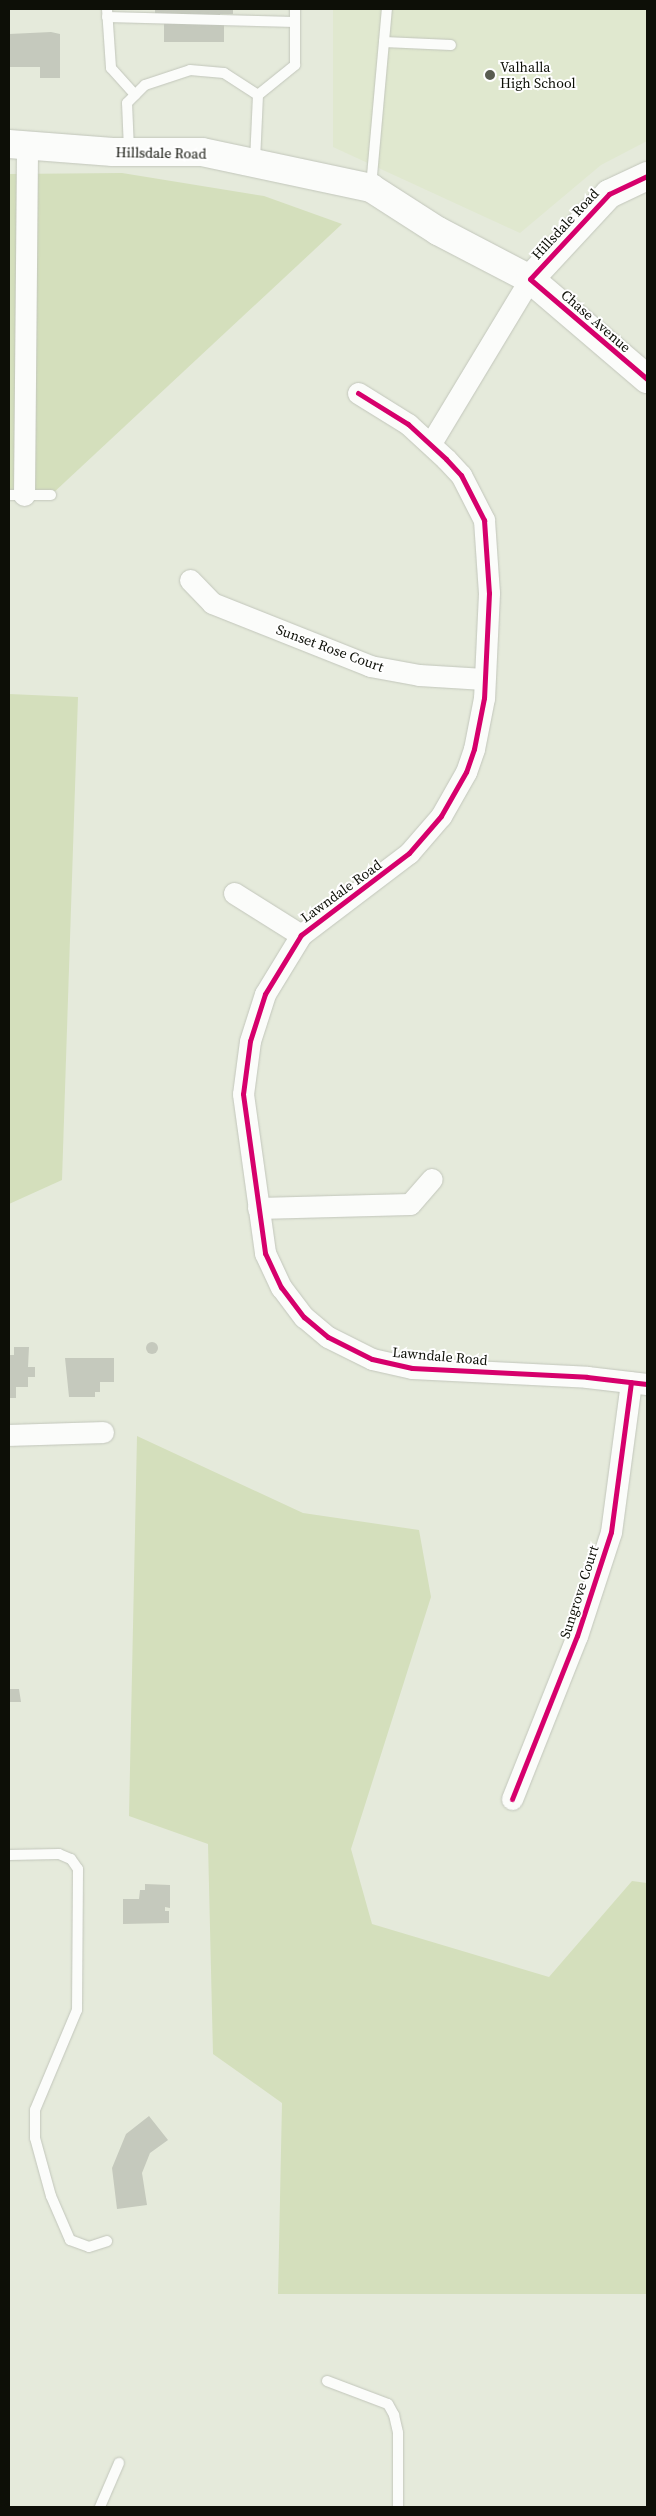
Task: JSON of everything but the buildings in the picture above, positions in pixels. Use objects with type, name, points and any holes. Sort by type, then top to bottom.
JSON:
[{"type":"main road","name":"Hillsdale Road","points":[[18,144],[129,152],[202,152],[371,188]]},
{"type":"main road","name":"Hillsdale Road","points":[[530,279],[609,194],[647,176]]},
{"type":"main road","name":"Chase Avenue","points":[[371,188],[438,231],[530,279],[647,380]]},
{"type":"street","points":[[16,495],[18,144]]},
{"type":"street","points":[[431,443],[530,279]]},
{"type":"street","name":"Lawndale Road","points":[[358,393],[408,424],[431,443],[461,475],[484,520],[490,593],[480,724],[466,772],[441,816],[409,853],[300,935],[265,994],[250,1041],[243,1094],[266,1253],[281,1287],[311,1324],[353,1352],[412,1368],[587,1376],[639,1383]]},
{"type":"street","name":"Sunset Rose Court","points":[[190,580],[212,603],[370,666],[419,675],[484,679]]},
{"type":"street","points":[[234,892],[300,935]]},
{"type":"street","points":[[258,1208],[410,1204],[432,1179]]},
{"type":"street","name":"Sungrove Court","points":[[512,1799],[577,1636],[610,1532],[639,1383]]},
{"type":"street","points":[[9,1435],[103,1432]]},
{"type":"lane","points":[[255,162],[258,95],[295,65],[295,9]]},
{"type":"lane","points":[[371,188],[387,9]]},
{"type":"lane","points":[[136,95],[111,68],[107,13],[295,22]]},
{"type":"lane","points":[[384,42],[451,45]]},
{"type":"lane","points":[[129,152],[127,103],[145,85],[190,70],[224,73],[258,95]]},
{"type":"lane","points":[[16,495],[51,495]]},
{"type":"lane","points":[[9,1855],[59,1854],[71,1859],[78,1868],[77,2010],[35,2110],[35,2138],[51,2196],[70,2240],[89,2247],[107,2241]]},
{"type":"lane","points":[[327,2381],[388,2404],[394,2415],[398,2434],[398,2507]]},
{"type":"lane","points":[[100,2507],[119,2463]]},
{"type":"shaded area","name":"Valhalla High School","points":[[333,9],[647,9],[647,141],[601,165],[520,233],[333,147]]},
{"type":"shaded area","points":[[122,173],[264,196],[342,224],[51,495],[9,495],[9,174]]},
{"type":"shaded area","points":[[9,694],[78,697],[62,1180],[9,1204]]},
{"type":"shaded area","points":[[137,1436],[303,1513],[419,1530],[431,1597],[351,1849],[372,1924],[549,1977],[632,1881],[647,1883],[647,2294],[278,2294],[282,2103],[213,2054],[208,1844],[129,1816]]},
{"type":"cycle path","points":[[647,176],[609,194],[530,279],[647,379]]},
{"type":"cycle path","points":[[358,393],[408,424],[446,459],[461,475],[484,520],[489,593],[484,698],[474,749],[466,772],[441,816],[409,853],[301,935],[265,994],[250,1041],[243,1094],[265,1253],[281,1287],[304,1317],[328,1337],[372,1359],[412,1368],[587,1377],[647,1384]]},
{"type":"cycle path","points":[[512,1799],[577,1636],[611,1532],[631,1382]]},
{"type":"place","name":"Valhalla High School","points":[[490,75]]}]
